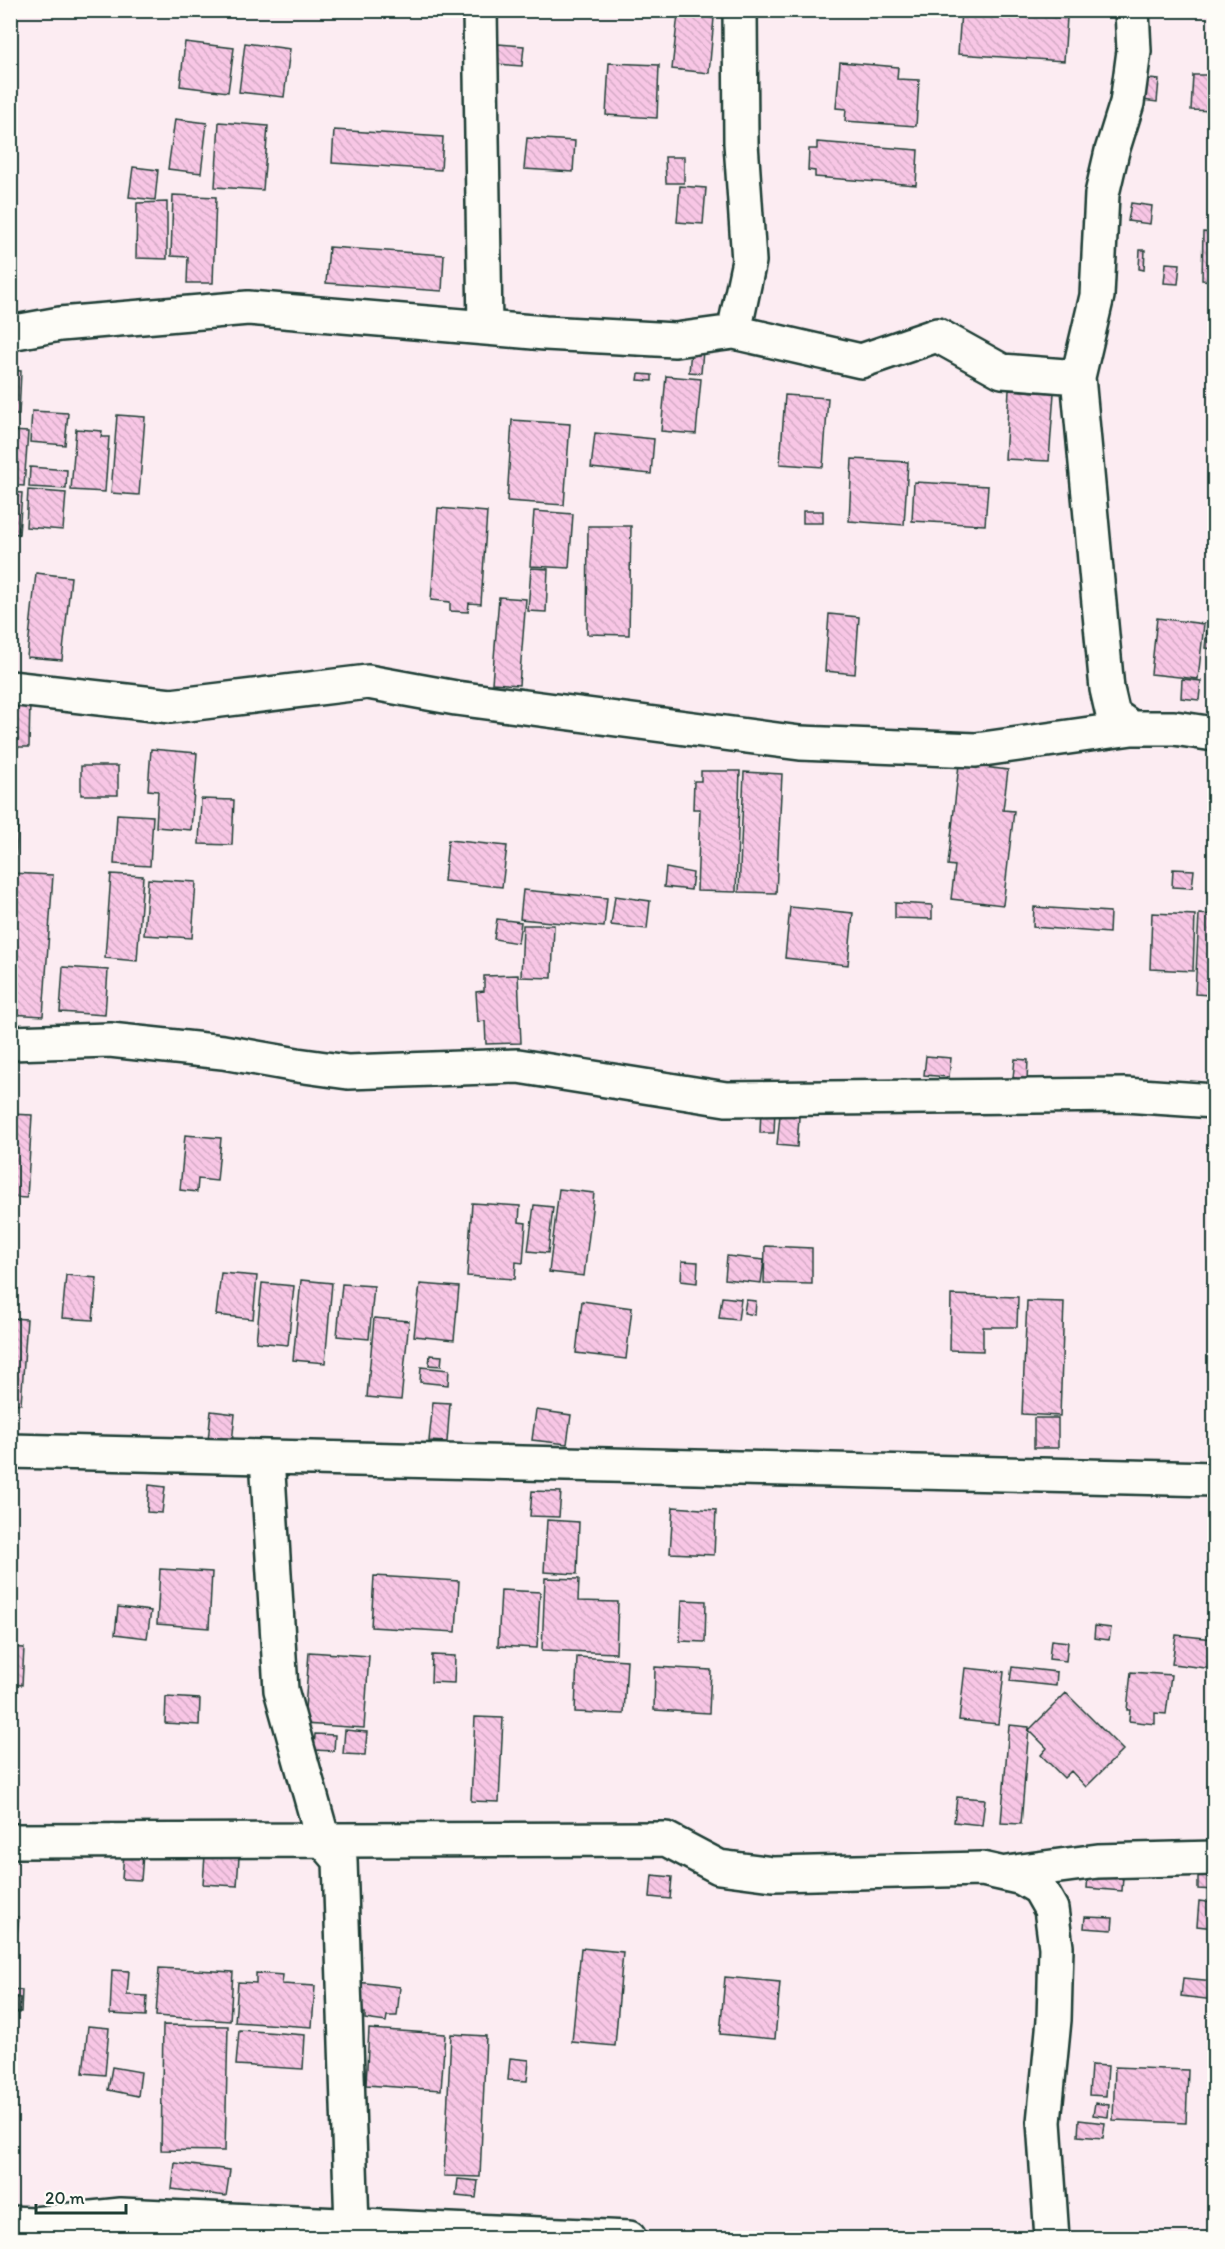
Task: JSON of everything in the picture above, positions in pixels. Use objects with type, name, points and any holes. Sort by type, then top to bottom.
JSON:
[{"type":"street","points":[[480,10],[485,328]]},
{"type":"street","points":[[734,332],[749,261],[741,142],[740,10]]},
{"type":"street","points":[[1131,728],[1113,715],[1107,689],[1078,377],[1097,296],[1102,194],[1127,103],[1134,51],[1132,10]]},
{"type":"street","points":[[10,333],[60,324],[249,308],[485,328],[675,340],[734,332],[861,361],[938,335],[1002,371],[1078,377]]},
{"type":"street","points":[[10,688],[171,706],[368,682],[456,698],[800,742],[976,750],[1131,728],[1174,728],[1215,734]]},
{"type":"street","points":[[10,1043],[110,1040],[223,1052],[348,1072],[518,1066],[726,1100],[1125,1095],[1215,1101]]},
{"type":"street","points":[[10,1451],[1215,1479]]},
{"type":"street","points":[[267,1457],[281,1690],[323,1840],[340,1860],[352,2226]]},
{"type":"street","points":[[10,1841],[666,1839],[719,1867],[773,1874],[982,1869],[1022,1878],[1039,1888],[1051,1909],[1056,1947],[1054,2020],[1044,2121],[1052,2238]]},
{"type":"street","points":[[1003,1874],[1098,1861],[1215,1858]]},
{"type":"street","points":[[26,2228],[121,2215],[629,2238]]},
{"type":"building","points":[[1010,10],[1068,10],[1068,15]]},
{"type":"building","points":[[961,11],[1067,18],[1064,61],[958,54]]},
{"type":"building","points":[[678,14],[714,18],[709,73],[672,69]]},
{"type":"building","points":[[185,42],[234,48],[228,92],[180,86]]},
{"type":"building","points":[[245,43],[290,49],[284,97],[239,92]]},
{"type":"building","points":[[498,44],[524,46],[522,66],[496,64]]},
{"type":"building","points":[[840,62],[898,67],[897,79],[919,80],[916,126],[845,121],[846,109],[836,108]]},
{"type":"building","points":[[609,63],[659,65],[657,118],[606,115]]},
{"type":"building","points":[[1193,75],[1214,75],[1214,111],[1191,110]]},
{"type":"building","points":[[10,76],[14,77],[11,105],[10,105]]},
{"type":"building","points":[[1138,78],[1159,80],[1157,102],[1135,99]]},
{"type":"building","points":[[175,119],[207,123],[201,173],[168,169]]},
{"type":"building","points":[[219,122],[268,126],[263,190],[215,187]]},
{"type":"building","points":[[334,130],[443,137],[441,170],[332,163]]},
{"type":"building","points":[[527,138],[575,141],[573,172],[524,169]]},
{"type":"building","points":[[817,142],[918,150],[916,185],[815,177],[815,171],[808,170],[809,149],[817,149]]},
{"type":"building","points":[[665,157],[684,157],[684,183],[666,183]]},
{"type":"building","points":[[133,167],[158,170],[155,200],[129,197]]},
{"type":"building","points":[[680,186],[706,188],[703,224],[677,222]]},
{"type":"building","points":[[173,195],[216,197],[213,283],[187,283],[188,257],[171,256]]},
{"type":"building","points":[[167,202],[167,259],[136,258],[137,203]]},
{"type":"building","points":[[1131,203],[1152,206],[1150,224],[1128,221]]},
{"type":"building","points":[[1203,232],[1214,233],[1214,281],[1202,280]]},
{"type":"building","points":[[329,247],[444,255],[442,291],[326,283]]},
{"type":"building","points":[[1140,250],[1145,250],[1144,270],[1139,269]]},
{"type":"building","points":[[1166,263],[1180,264],[1178,284],[1164,283]]},
{"type":"building","points":[[691,350],[703,351],[701,373],[689,372]]},
{"type":"building","points":[[10,370],[21,371],[19,415],[10,415]]},
{"type":"building","points":[[639,374],[652,375],[652,381],[638,380]]},
{"type":"building","points":[[666,376],[701,379],[696,434],[661,431]]},
{"type":"building","points":[[1009,390],[1054,393],[1049,461],[1005,459]]},
{"type":"building","points":[[785,395],[828,398],[823,467],[780,464]]},
{"type":"building","points":[[32,411],[68,413],[65,445],[30,442]]},
{"type":"building","points":[[117,415],[145,417],[139,495],[111,493]]},
{"type":"building","points":[[512,420],[570,424],[564,505],[507,501]]},
{"type":"building","points":[[76,429],[102,431],[101,437],[109,437],[105,492],[71,490]]},
{"type":"building","points":[[10,431],[28,432],[24,486],[10,485]]},
{"type":"building","points":[[595,433],[654,439],[651,474],[591,468]]},
{"type":"building","points":[[852,459],[908,462],[904,525],[849,521]]},
{"type":"building","points":[[30,467],[67,470],[66,489],[29,487]]},
{"type":"building","points":[[914,482],[988,486],[985,525],[912,521]]},
{"type":"building","points":[[28,490],[66,493],[63,530],[26,527]]},
{"type":"building","points":[[10,492],[22,493],[19,534],[10,533]]},
{"type":"building","points":[[438,508],[487,512],[481,604],[469,603],[468,612],[450,611],[450,602],[431,600]]},
{"type":"building","points":[[534,511],[573,514],[569,568],[530,566]]},
{"type":"building","points":[[803,511],[823,511],[823,523],[803,523]]},
{"type":"building","points":[[588,526],[631,526],[629,635],[587,634]]},
{"type":"building","points":[[531,568],[548,569],[546,612],[528,611]]},
{"type":"building","points":[[36,573],[71,577],[62,660],[27,657]]},
{"type":"building","points":[[499,597],[526,599],[519,685],[492,683]]},
{"type":"building","points":[[829,614],[859,617],[855,674],[825,671]]},
{"type":"building","points":[[1157,618],[1204,624],[1198,679],[1151,674]]},
{"type":"building","points":[[1208,620],[1214,620],[1214,649],[1205,648]]},
{"type":"building","points":[[1182,679],[1201,681],[1199,700],[1181,698]]},
{"type":"building","points":[[10,701],[30,701],[29,747],[10,747]]},
{"type":"building","points":[[151,749],[197,753],[191,830],[156,827],[158,791],[148,790]]},
{"type":"building","points":[[959,764],[1008,770],[1003,810],[1014,811],[1003,905],[951,899],[955,866],[948,865]]},
{"type":"building","points":[[81,766],[118,766],[118,795],[81,795]]},
{"type":"building","points":[[701,771],[740,771],[736,892],[697,891],[700,809],[693,809],[694,781],[701,781]]},
{"type":"building","points":[[744,772],[782,774],[776,893],[739,892]]},
{"type":"building","points":[[201,799],[234,800],[232,845],[199,844]]},
{"type":"building","points":[[117,814],[153,816],[150,866],[114,864]]},
{"type":"building","points":[[10,823],[18,824],[15,866],[10,866]]},
{"type":"building","points":[[448,840],[507,846],[502,887],[444,881]]},
{"type":"building","points":[[1211,841],[1214,841],[1214,902],[1209,902]]},
{"type":"building","points":[[666,868],[693,873],[691,890],[664,887]]},
{"type":"building","points":[[1173,869],[1194,870],[1192,888],[1172,887]]},
{"type":"building","points":[[10,873],[53,875],[43,1016],[10,1014]]},
{"type":"building","points":[[111,874],[143,876],[137,961],[105,958]]},
{"type":"building","points":[[148,879],[196,882],[192,938],[144,935]]},
{"type":"building","points":[[523,890],[607,898],[604,927],[520,919]]},
{"type":"building","points":[[615,896],[650,901],[647,929],[611,925]]},
{"type":"building","points":[[895,903],[932,905],[932,919],[895,918]]},
{"type":"building","points":[[790,907],[853,913],[848,965],[785,958]]},
{"type":"building","points":[[1034,907],[1110,912],[1109,933],[1033,927]]},
{"type":"building","points":[[1152,913],[1195,915],[1193,971],[1150,969]]},
{"type":"building","points":[[1199,914],[1214,915],[1214,1000],[1210,1000],[1210,995],[1195,994]]},
{"type":"building","points":[[497,919],[521,922],[518,943],[494,939]]},
{"type":"building","points":[[523,925],[554,925],[552,978],[521,977]]},
{"type":"building","points":[[63,967],[108,970],[105,1015],[60,1012]]},
{"type":"building","points":[[518,975],[521,1043],[486,1044],[485,1021],[478,1022],[476,992],[484,991],[484,976]]},
{"type":"building","points":[[926,1056],[951,1058],[949,1077],[924,1075]]},
{"type":"building","points":[[1015,1059],[1028,1060],[1027,1080],[1013,1078]]},
{"type":"building","points":[[761,1108],[775,1109],[774,1133],[760,1133]]},
{"type":"building","points":[[10,1114],[32,1115],[27,1198],[10,1197]]},
{"type":"building","points":[[780,1115],[799,1117],[797,1147],[777,1145]]},
{"type":"building","points":[[185,1135],[221,1138],[217,1181],[198,1179],[197,1192],[180,1190]]},
{"type":"building","points":[[559,1189],[594,1193],[584,1276],[549,1272]]},
{"type":"building","points":[[472,1203],[520,1206],[519,1222],[526,1223],[523,1263],[516,1262],[515,1279],[467,1276]]},
{"type":"building","points":[[534,1205],[553,1207],[548,1253],[528,1251]]},
{"type":"building","points":[[765,1246],[812,1248],[812,1284],[764,1283]]},
{"type":"building","points":[[727,1256],[764,1260],[761,1283],[725,1279]]},
{"type":"building","points":[[682,1261],[698,1262],[697,1283],[681,1281]]},
{"type":"building","points":[[221,1273],[257,1276],[253,1319],[216,1315]]},
{"type":"building","points":[[66,1275],[97,1278],[93,1320],[62,1318]]},
{"type":"building","points":[[301,1280],[332,1283],[325,1363],[293,1360]]},
{"type":"building","points":[[262,1283],[294,1286],[288,1345],[256,1342]]},
{"type":"building","points":[[342,1284],[374,1286],[369,1339],[337,1336]]},
{"type":"building","points":[[420,1284],[459,1287],[454,1340],[414,1336]]},
{"type":"building","points":[[951,1295],[1018,1297],[1017,1327],[983,1327],[983,1351],[950,1350]]},
{"type":"building","points":[[722,1297],[741,1299],[738,1320],[719,1318]]},
{"type":"building","points":[[746,1300],[756,1301],[755,1315],[744,1313]]},
{"type":"building","points":[[582,1301],[632,1308],[626,1359],[576,1353]]},
{"type":"building","points":[[1027,1301],[1064,1302],[1060,1416],[1022,1414]]},
{"type":"building","points":[[10,1318],[27,1319],[21,1404],[10,1403]]},
{"type":"building","points":[[374,1318],[409,1321],[401,1400],[367,1397]]},
{"type":"building","points":[[430,1355],[442,1356],[441,1366],[429,1365]]},
{"type":"building","points":[[421,1367],[449,1370],[448,1385],[420,1382]]},
{"type":"building","points":[[433,1402],[450,1403],[447,1442],[429,1441]]},
{"type":"building","points":[[536,1410],[571,1415],[567,1444],[532,1440]]},
{"type":"building","points":[[211,1411],[235,1414],[232,1443],[208,1441]]},
{"type":"building","points":[[1034,1418],[1058,1418],[1058,1448],[1034,1448]]},
{"type":"building","points":[[149,1485],[165,1487],[162,1513],[147,1512]]},
{"type":"building","points":[[532,1491],[561,1492],[559,1517],[530,1516]]},
{"type":"building","points":[[673,1507],[716,1510],[714,1555],[670,1553]]},
{"type":"building","points":[[547,1520],[579,1522],[577,1574],[544,1572]]},
{"type":"building","points":[[160,1569],[212,1572],[209,1628],[157,1624]]},
{"type":"building","points":[[374,1576],[459,1581],[456,1632],[371,1627]]},
{"type":"building","points":[[545,1578],[579,1579],[578,1601],[618,1602],[616,1653],[542,1650]]},
{"type":"building","points":[[501,1590],[540,1592],[537,1648],[498,1646]]},
{"type":"building","points":[[682,1600],[706,1601],[705,1642],[680,1641]]},
{"type":"building","points":[[118,1607],[151,1611],[147,1638],[115,1634]]},
{"type":"building","points":[[1095,1626],[1111,1628],[1109,1640],[1094,1638]]},
{"type":"building","points":[[1176,1635],[1214,1639],[1214,1669],[1172,1664]]},
{"type":"building","points":[[1051,1640],[1068,1642],[1066,1661],[1049,1659]]},
{"type":"building","points":[[10,1647],[24,1648],[22,1685],[10,1684]]},
{"type":"building","points":[[309,1652],[369,1656],[364,1728],[304,1724]]},
{"type":"building","points":[[432,1655],[455,1656],[454,1683],[431,1682]]},
{"type":"building","points":[[577,1657],[627,1660],[624,1714],[575,1712]]},
{"type":"building","points":[[655,1667],[711,1670],[709,1713],[654,1710]]},
{"type":"building","points":[[1012,1667],[1057,1672],[1056,1686],[1010,1681]]},
{"type":"building","points":[[965,1668],[1004,1672],[998,1724],[959,1720]]},
{"type":"building","points":[[1131,1672],[1171,1675],[1166,1714],[1155,1713],[1155,1724],[1129,1721],[1130,1710],[1127,1710]]},
{"type":"building","points":[[1066,1693],[1123,1750],[1086,1787],[1071,1771],[1064,1778],[1041,1755],[1047,1748],[1029,1730]]},
{"type":"building","points":[[166,1697],[200,1699],[199,1725],[165,1723]]},
{"type":"building","points":[[475,1717],[503,1718],[499,1802],[471,1801]]},
{"type":"building","points":[[1009,1725],[1029,1727],[1021,1824],[1001,1823]]},
{"type":"building","points":[[345,1730],[367,1732],[365,1755],[343,1754]]},
{"type":"building","points":[[315,1734],[335,1735],[334,1751],[314,1750]]},
{"type":"building","points":[[957,1797],[985,1799],[982,1825],[954,1822]]},
{"type":"building","points":[[124,1852],[143,1854],[141,1880],[122,1879]]},
{"type":"building","points":[[205,1855],[239,1857],[237,1886],[203,1884]]},
{"type":"building","points":[[1198,1862],[1214,1863],[1214,1890],[1198,1889]]},
{"type":"building","points":[[1088,1874],[1123,1877],[1122,1891],[1087,1888]]},
{"type":"building","points":[[652,1875],[672,1877],[670,1899],[650,1897]]},
{"type":"building","points":[[1199,1901],[1214,1903],[1214,1928],[1197,1926]]},
{"type":"building","points":[[10,1916],[19,1917],[13,1971],[10,1970]]},
{"type":"building","points":[[1085,1917],[1113,1918],[1112,1930],[1084,1928]]},
{"type":"building","points":[[581,1948],[623,1952],[615,2046],[572,2042]]},
{"type":"building","points":[[159,1968],[233,1972],[230,2021],[156,2016]]},
{"type":"building","points":[[112,1970],[129,1971],[127,1995],[147,1996],[146,2016],[110,2014]]},
{"type":"building","points":[[256,1973],[283,1975],[282,1984],[315,1986],[312,2027],[235,2022],[238,1982],[256,1983]]},
{"type":"building","points":[[725,1977],[780,1982],[775,2039],[720,2034]]},
{"type":"building","points":[[1183,1978],[1214,1981],[1214,2000],[1181,1996]]},
{"type":"building","points":[[357,1982],[400,1987],[397,2016],[387,2016],[386,2022],[365,2019],[365,2013],[354,2013]]},
{"type":"building","points":[[10,1989],[22,1990],[21,2012],[10,2011]]},
{"type":"building","points":[[10,1997],[20,1998],[19,2013],[10,2012]]},
{"type":"building","points":[[163,2025],[228,2026],[225,2151],[161,2150]]},
{"type":"building","points":[[88,2026],[109,2028],[105,2075],[83,2073]]},
{"type":"building","points":[[369,2029],[445,2034],[441,2090],[366,2085]]},
{"type":"building","points":[[239,2030],[305,2035],[303,2069],[236,2065]]},
{"type":"building","points":[[451,2034],[486,2036],[480,2177],[444,2176]]},
{"type":"building","points":[[510,2058],[529,2060],[527,2081],[508,2080]]},
{"type":"building","points":[[1091,2065],[1108,2066],[1106,2096],[1089,2095]]},
{"type":"building","points":[[112,2067],[141,2072],[138,2096],[108,2090]]},
{"type":"building","points":[[1115,2067],[1188,2070],[1186,2123],[1113,2120]]},
{"type":"building","points":[[1095,2103],[1109,2105],[1108,2117],[1093,2115]]},
{"type":"building","points":[[1079,2120],[1105,2123],[1103,2138],[1078,2136]]},
{"type":"building","points":[[175,2163],[230,2170],[226,2196],[172,2189]]},
{"type":"building","points":[[458,2179],[478,2181],[476,2198],[456,2196]]}]
